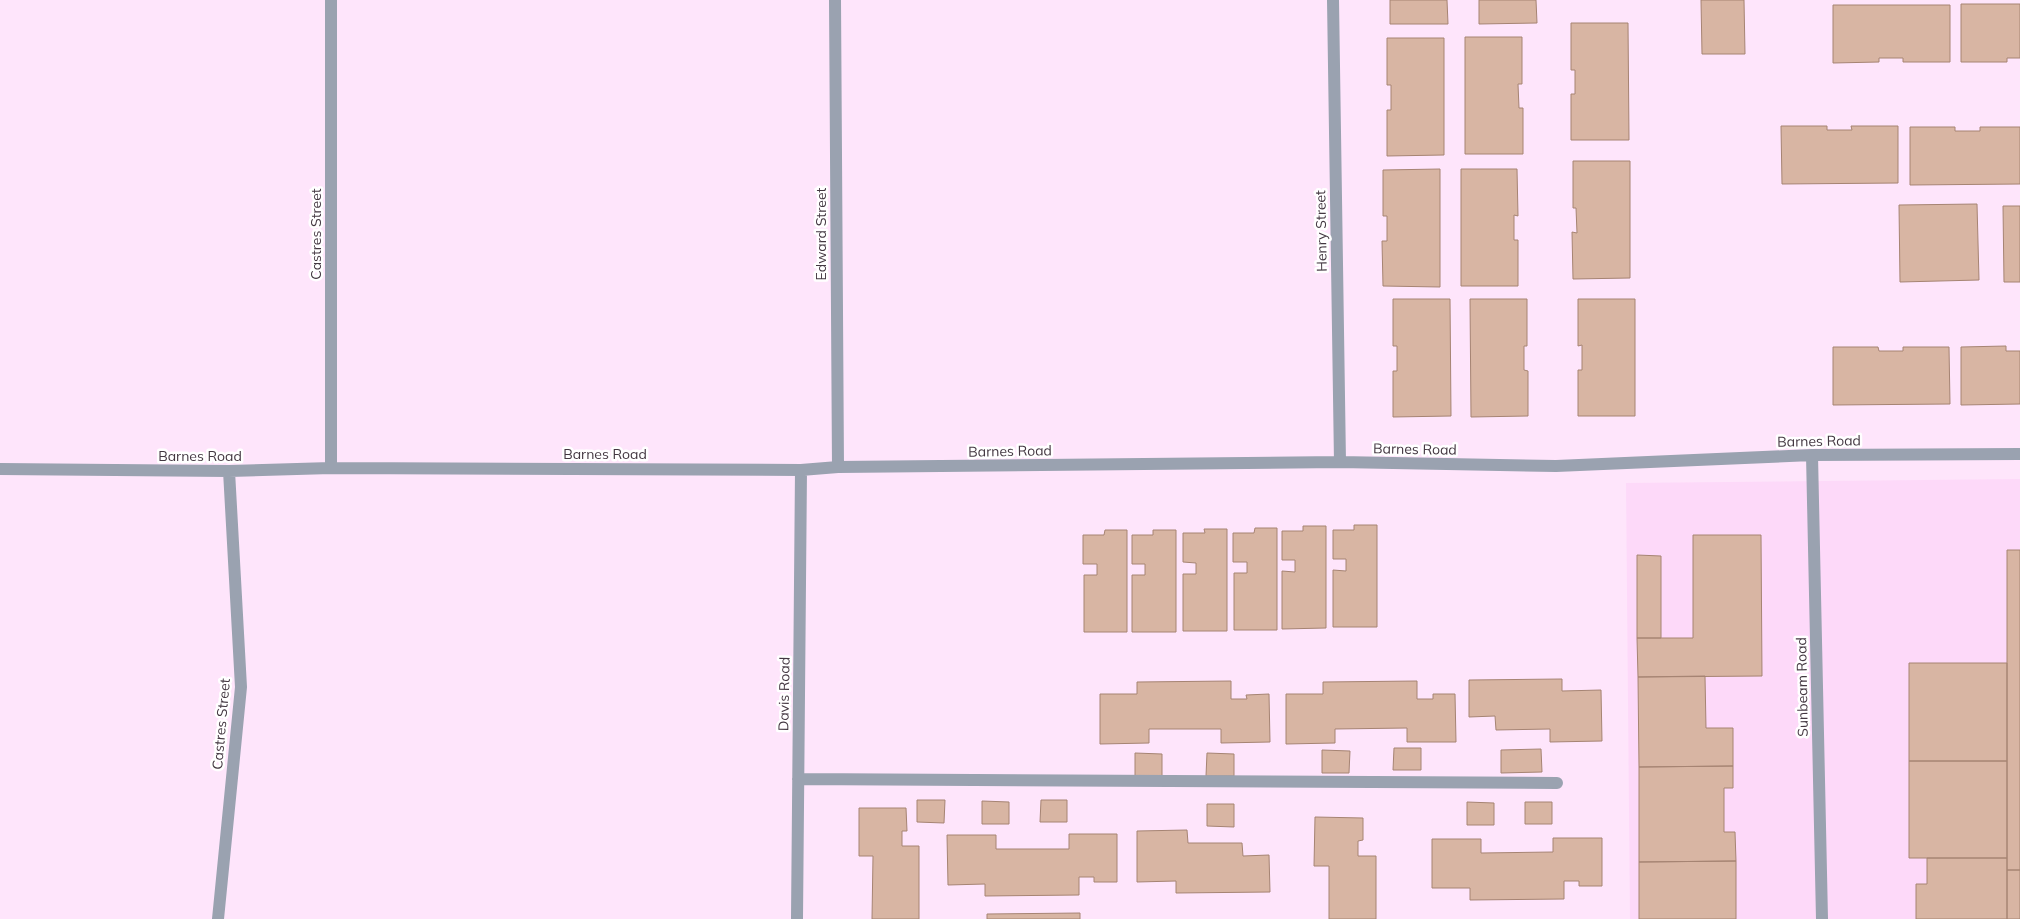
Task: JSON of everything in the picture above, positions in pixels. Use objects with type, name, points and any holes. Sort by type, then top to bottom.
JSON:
[{"type":"street","name":"Castres Street","points":[[330,468],[331,0]]},
{"type":"street","name":"Edward Street","points":[[835,0],[838,467]]},
{"type":"street","name":"Henry Street","points":[[1333,0],[1340,462]]},
{"type":"street","name":"Barnes Road","points":[[0,469],[229,471],[330,468],[801,470],[838,467],[1340,462],[1556,466],[1812,455],[2020,454]]},
{"type":"street","name":"Sunbeam Road","points":[[1812,455],[1822,919]]},
{"type":"street","name":"Davis Road","points":[[797,919],[801,470]]},
{"type":"street","name":"Castres Street","points":[[218,919],[241,687],[229,471]]},
{"type":"street","points":[[798,779],[1557,783]]},
{"type":"shaded area","points":[[2020,479],[2020,919],[1630,919],[1626,483]]},
{"type":"building","points":[[1390,0],[1447,0],[1448,24],[1390,24]]},
{"type":"building","points":[[1479,0],[1536,0],[1537,23],[1479,24]]},
{"type":"building","points":[[1701,0],[1744,0],[1745,54],[1702,54]]},
{"type":"building","points":[[1961,4],[2020,4],[2020,58],[2007,58],[2007,62],[1961,62]]},
{"type":"building","points":[[1833,5],[1950,5],[1950,62],[1903,62],[1903,58],[1879,58],[1879,62],[1833,63]]},
{"type":"building","points":[[1571,23],[1628,23],[1629,140],[1571,140],[1571,94],[1575,94],[1575,70],[1571,70]]},
{"type":"building","points":[[1465,37],[1522,37],[1522,84],[1518,84],[1519,108],[1523,108],[1523,154],[1465,154]]},
{"type":"building","points":[[1387,38],[1444,38],[1444,155],[1387,156],[1387,110],[1391,110],[1391,85],[1387,85]]},
{"type":"building","points":[[1781,126],[1827,126],[1827,130],[1852,130],[1851,126],[1898,126],[1898,183],[1782,184]]},
{"type":"building","points":[[1910,127],[1955,127],[1955,131],[1980,131],[1980,127],[2020,127],[2020,184],[1910,185]]},
{"type":"building","points":[[1573,161],[1630,161],[1630,278],[1573,279],[1572,232],[1577,233],[1576,208],[1573,208]]},
{"type":"building","points":[[1440,169],[1440,287],[1383,286],[1382,241],[1387,241],[1387,216],[1383,216],[1383,170]]},
{"type":"building","points":[[1461,169],[1517,169],[1518,216],[1514,215],[1514,240],[1518,240],[1518,286],[1461,286]]},
{"type":"building","points":[[1977,204],[1979,280],[1900,282],[1899,205]]},
{"type":"building","points":[[2003,206],[2020,206],[2020,282],[2004,282]]},
{"type":"building","points":[[1393,299],[1450,299],[1451,416],[1393,417],[1393,371],[1397,371],[1397,346],[1393,346]]},
{"type":"building","points":[[1470,299],[1527,299],[1527,346],[1524,346],[1524,370],[1528,371],[1528,416],[1471,417]]},
{"type":"building","points":[[1578,299],[1635,299],[1635,416],[1578,416],[1578,370],[1582,370],[1582,345],[1578,346]]},
{"type":"building","points":[[2006,346],[2006,351],[2020,351],[2020,404],[1961,405],[1961,347]]},
{"type":"building","points":[[1833,347],[1878,347],[1879,351],[1903,351],[1903,347],[1949,347],[1950,404],[1833,405]]},
{"type":"building","points":[[1354,525],[1377,525],[1377,627],[1333,627],[1333,570],[1346,571],[1346,559],[1333,559],[1333,530],[1354,530]]},
{"type":"building","points":[[1303,526],[1326,526],[1326,628],[1282,629],[1282,571],[1295,572],[1295,560],[1282,560],[1282,531],[1303,531]]},
{"type":"building","points":[[1255,528],[1277,528],[1277,630],[1234,630],[1234,573],[1247,573],[1247,562],[1233,562],[1233,533],[1254,533]]},
{"type":"building","points":[[1204,529],[1227,529],[1227,631],[1183,631],[1183,574],[1196,574],[1196,563],[1183,562],[1183,533],[1205,533]]},
{"type":"building","points":[[1105,530],[1127,530],[1127,632],[1084,632],[1084,575],[1097,575],[1097,564],[1083,564],[1083,535],[1104,535]]},
{"type":"building","points":[[1153,530],[1176,530],[1176,632],[1132,632],[1132,575],[1145,575],[1145,564],[1132,564],[1132,535],[1153,535]]},
{"type":"building","points":[[1693,535],[1761,535],[1762,676],[1638,677],[1637,638],[1693,638]]},
{"type":"building","points":[[2007,550],[2020,550],[2020,870],[2007,870]]},
{"type":"building","points":[[1637,555],[1661,556],[1661,638],[1637,638]]},
{"type":"building","points":[[1909,663],[2007,663],[2007,761],[1909,761]]},
{"type":"building","points":[[1705,676],[1706,728],[1733,728],[1733,766],[1639,767],[1638,677]]},
{"type":"building","points":[[1562,679],[1562,691],[1601,690],[1602,741],[1550,742],[1550,729],[1496,730],[1495,716],[1469,717],[1469,680]]},
{"type":"building","points":[[1231,681],[1231,699],[1247,699],[1246,695],[1269,694],[1270,742],[1221,743],[1221,729],[1149,729],[1149,743],[1100,744],[1100,694],[1137,694],[1137,682]]},
{"type":"building","points":[[1417,681],[1417,699],[1433,699],[1433,694],[1455,694],[1456,742],[1407,742],[1407,728],[1335,729],[1335,743],[1286,744],[1286,694],[1323,694],[1323,682]]},
{"type":"building","points":[[1394,748],[1421,748],[1421,770],[1393,770]]},
{"type":"building","points":[[1541,749],[1542,772],[1501,773],[1501,750]]},
{"type":"building","points":[[1322,750],[1350,751],[1349,773],[1322,773]]},
{"type":"building","points":[[1135,753],[1162,754],[1162,776],[1135,776]]},
{"type":"building","points":[[1207,753],[1234,754],[1234,776],[1206,776]]},
{"type":"building","points":[[1909,761],[2007,761],[2007,858],[1909,858]]},
{"type":"building","points":[[1733,766],[1733,788],[1724,788],[1724,832],[1735,832],[1736,861],[1639,862],[1639,767]]},
{"type":"building","points":[[917,800],[945,800],[944,823],[917,822]]},
{"type":"building","points":[[1041,800],[1067,800],[1067,822],[1040,822]]},
{"type":"building","points":[[982,801],[1009,802],[1009,824],[982,824]]},
{"type":"building","points":[[1467,802],[1494,803],[1494,825],[1467,825]]},
{"type":"building","points":[[1525,802],[1552,802],[1552,824],[1525,824]]},
{"type":"building","points":[[1207,804],[1234,804],[1234,827],[1207,826]]},
{"type":"building","points":[[859,808],[906,808],[907,831],[902,831],[902,846],[919,846],[919,919],[872,919],[873,856],[859,856]]},
{"type":"building","points":[[1315,817],[1363,818],[1363,840],[1358,841],[1358,856],[1376,856],[1376,919],[1329,919],[1329,866],[1314,866]]},
{"type":"building","points":[[1187,830],[1188,843],[1242,843],[1243,856],[1269,855],[1270,892],[1176,893],[1176,881],[1137,882],[1137,831]]},
{"type":"building","points":[[1069,834],[1117,834],[1117,882],[1094,882],[1094,877],[1079,877],[1079,895],[985,896],[985,884],[948,885],[947,835],[996,835],[996,849],[1069,849]]},
{"type":"building","points":[[1553,838],[1602,838],[1602,886],[1579,886],[1579,881],[1564,881],[1564,899],[1470,900],[1470,888],[1432,888],[1432,839],[1481,839],[1481,853],[1553,852]]},
{"type":"building","points":[[1927,858],[2007,858],[2007,919],[1916,919],[1916,884],[1927,884]]},
{"type":"building","points":[[1736,861],[1736,919],[1639,919],[1639,862]]},
{"type":"building","points":[[2007,870],[2020,870],[2020,919],[2007,919]]},
{"type":"building","points":[[1080,913],[1080,919],[987,919],[987,914]]}]
